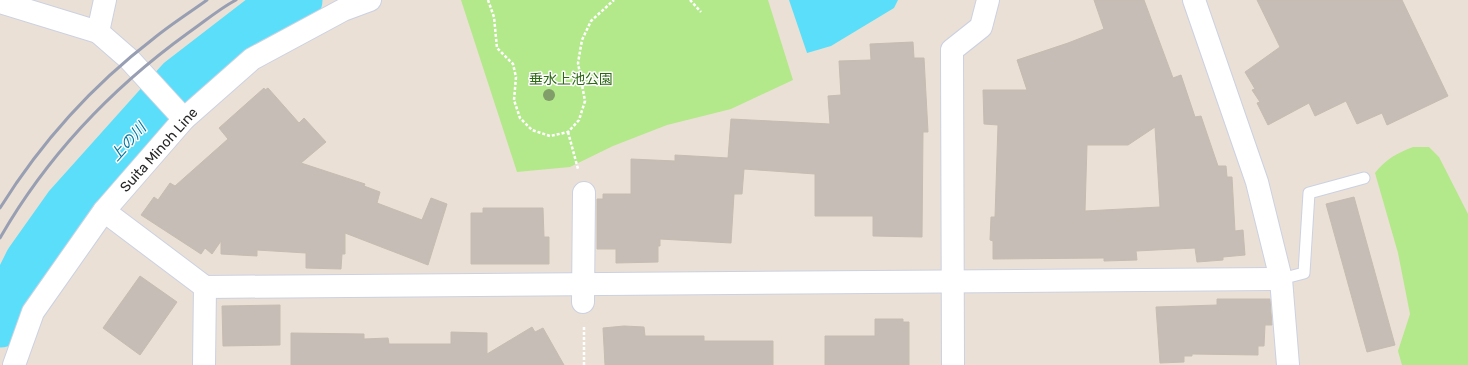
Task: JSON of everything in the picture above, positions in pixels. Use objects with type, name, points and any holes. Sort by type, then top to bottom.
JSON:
[{"type":"street","points":[[98,32],[105,0]]},
{"type":"street","name":"Suita Minoh Line","points":[[14,365],[33,312],[104,211],[178,113],[252,59],[343,10],[370,0]]},
{"type":"street","points":[[953,365],[952,50],[981,27],[988,0]]},
{"type":"street","points":[[1194,0],[1257,182],[1281,279],[1288,365]]},
{"type":"street","points":[[0,2],[98,32],[128,59],[178,113]]},
{"type":"street","points":[[583,293],[584,193]]},
{"type":"street","points":[[104,211],[205,286],[583,293],[953,281],[1281,279]]},
{"type":"street","points":[[204,365],[205,286]]},
{"type":"lane","points":[[1281,279],[1304,274],[1309,193],[1364,178]]},
{"type":"path","points":[[488,0],[494,17],[497,48],[514,64],[516,77],[514,100],[520,118],[532,130],[550,136],[568,132],[579,120],[585,101],[578,63],[582,40],[591,21],[614,0]]},
{"type":"path","points":[[690,0],[701,12]]},
{"type":"path","points":[[568,132],[576,162]]},
{"type":"path","points":[[584,329],[584,365]]},
{"type":"green space","name":"垂水上池公園","points":[[461,0],[768,0],[793,80],[731,109],[667,125],[613,146],[570,167],[517,172]]},
{"type":"green space","points":[[1413,147],[1429,147],[1439,157],[1468,214],[1468,365],[1402,365],[1398,351],[1410,314],[1398,253],[1375,173],[1392,157]]},
{"type":"water","points":[[789,0],[898,0],[894,8],[831,46],[807,53]]},
{"type":"building","points":[[1094,0],[1144,0],[1173,78],[1181,75],[1195,117],[1201,116],[1218,166],[1226,166],[1227,177],[1232,177],[1235,231],[1243,230],[1245,255],[1223,257],[1223,260],[1197,262],[1195,248],[1136,251],[1137,260],[1104,261],[1104,258],[993,259],[993,241],[990,240],[991,217],[995,217],[998,125],[984,124],[983,90],[1027,90],[1017,60],[1104,29]],"holes":[[[1155,127],[1160,207],[1085,211],[1087,145],[1128,145]]]},
{"type":"building","points":[[1257,0],[1402,0],[1448,96],[1387,125],[1382,113],[1357,124],[1346,101],[1315,116],[1309,103],[1268,125],[1257,103],[1260,102],[1252,90],[1255,89],[1245,72],[1280,47]]},
{"type":"building","points":[[913,42],[914,58],[924,58],[928,132],[923,132],[922,237],[873,236],[873,216],[815,216],[815,174],[744,169],[742,194],[734,194],[731,243],[660,239],[660,246],[658,246],[658,262],[616,263],[616,249],[597,249],[597,199],[603,199],[603,194],[631,194],[631,159],[675,161],[675,155],[728,158],[731,119],[830,124],[828,96],[841,95],[839,61],[871,60],[870,44]]},
{"type":"building","points":[[264,88],[265,90],[268,88],[299,123],[304,118],[326,142],[301,163],[365,184],[364,186],[380,192],[377,203],[422,220],[431,198],[447,204],[428,265],[345,233],[345,254],[342,254],[341,269],[306,268],[306,253],[257,250],[257,256],[221,254],[221,241],[212,254],[205,248],[201,254],[141,215],[154,197],[158,200],[170,183],[175,186],[228,139],[219,128]]},
{"type":"building","points":[[1354,197],[1395,345],[1367,352],[1326,204]]},
{"type":"building","points":[[483,208],[543,208],[544,237],[549,237],[549,264],[471,264],[471,213],[483,213]]},
{"type":"building","points":[[140,276],[177,302],[140,355],[103,328]]},
{"type":"building","points":[[1217,299],[1270,299],[1272,325],[1265,325],[1264,346],[1258,346],[1258,355],[1192,354],[1192,356],[1184,356],[1184,362],[1160,363],[1156,307],[1217,305]]},
{"type":"building","points":[[280,305],[280,345],[223,346],[222,306]]},
{"type":"building","points":[[875,319],[903,319],[903,322],[909,322],[909,365],[825,365],[825,336],[875,336]]},
{"type":"building","points":[[624,326],[644,327],[645,336],[704,336],[704,341],[773,341],[773,365],[605,365],[603,328]]},
{"type":"building","points":[[532,327],[535,332],[543,328],[564,365],[291,365],[291,333],[364,334],[364,339],[388,338],[389,344],[451,344],[451,332],[487,333],[487,354]]},
{"type":"waterway","name":"上の川","points":[[0,322],[30,262],[69,207],[181,82],[264,18],[297,0]]},
{"type":"railway","points":[[0,208],[32,161],[89,96],[131,57],[166,29],[207,0]]},
{"type":"railway","points":[[0,238],[18,208],[39,179],[83,125],[108,100],[160,54],[218,11],[236,0]]}]
